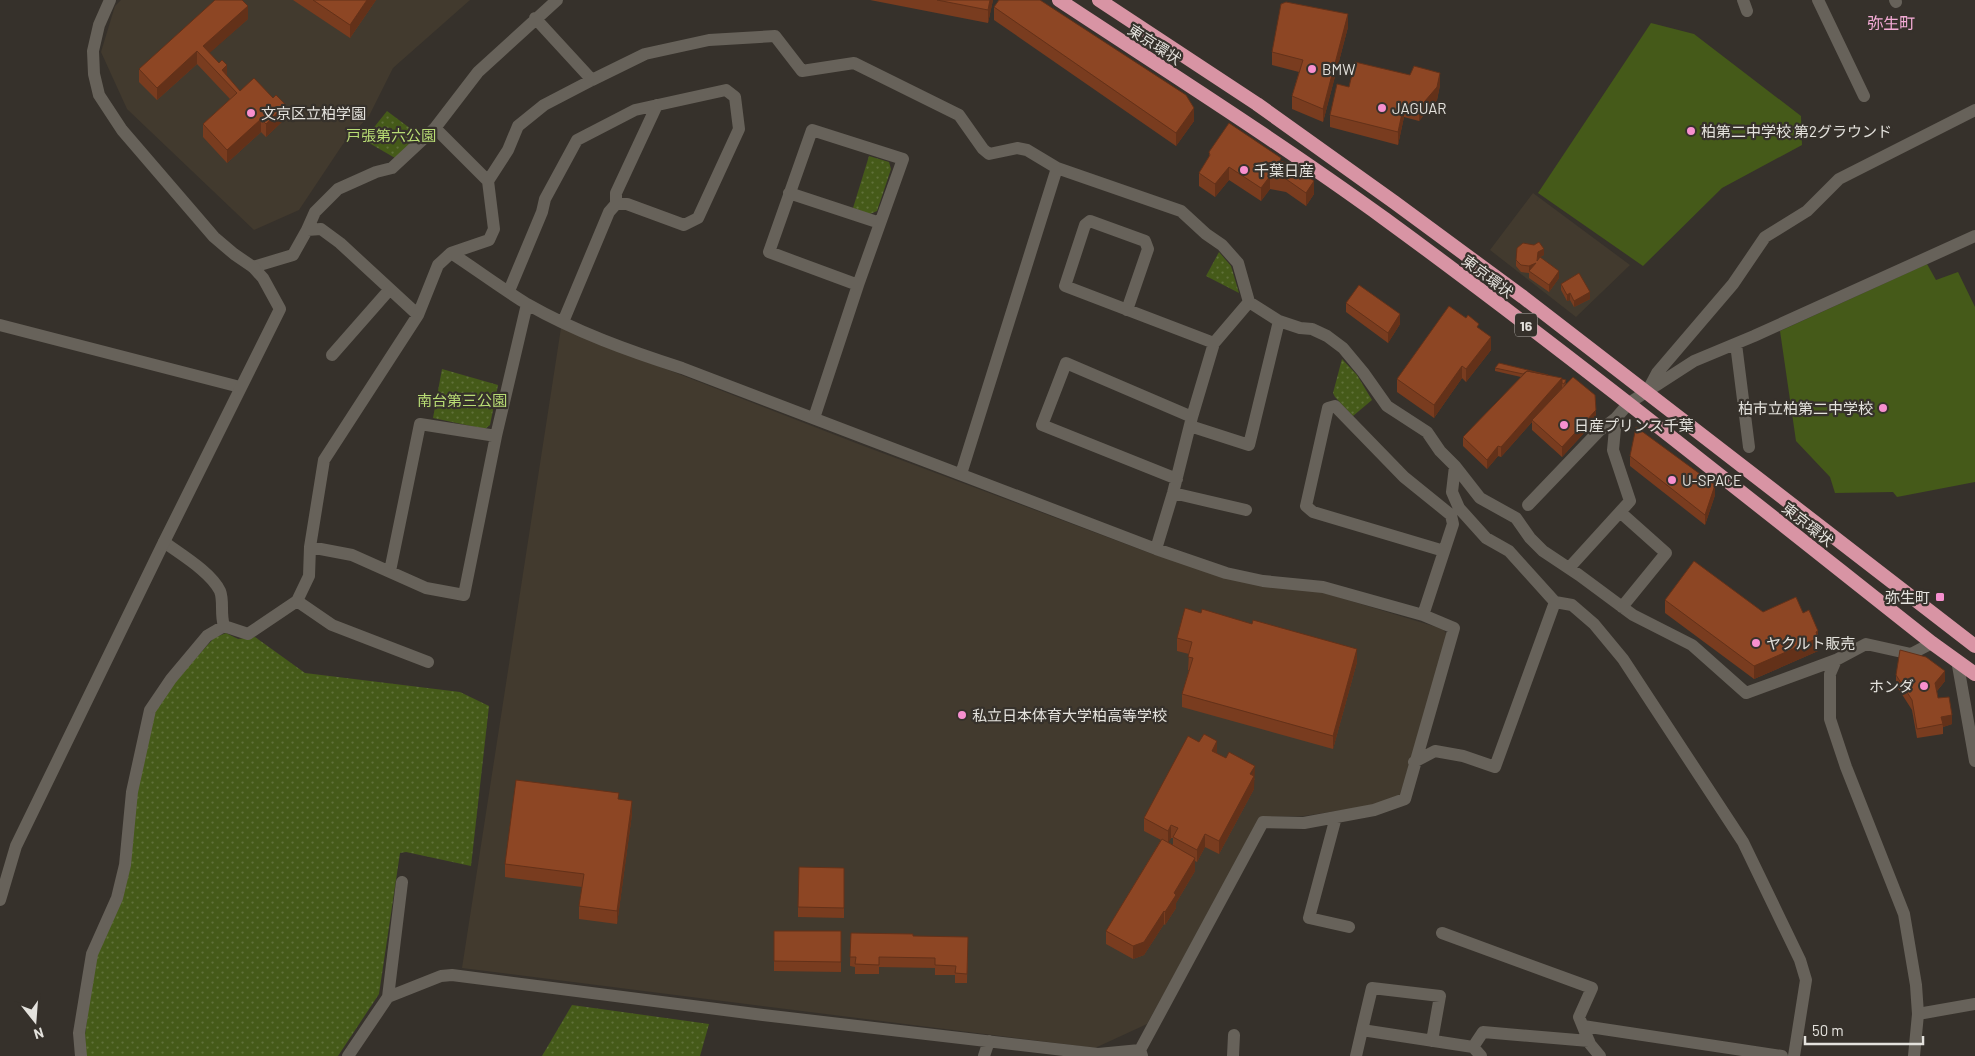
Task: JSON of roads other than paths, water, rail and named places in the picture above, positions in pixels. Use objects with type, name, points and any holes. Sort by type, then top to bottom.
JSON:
[{"type":"highway","name":"東京環状","points":[[1059,0],[1243,121],[1384,218],[1629,403],[1932,643],[1975,674]]},
{"type":"highway","name":"東京環状","points":[[1099,0],[1257,104],[1523,297],[1975,646]]},
{"type":"street","points":[[0,900],[16,846],[280,309],[263,278],[214,237],[122,130],[99,95],[94,74],[93,51],[99,25],[110,0]]},
{"type":"street","points":[[253,268],[293,255],[315,212],[338,188],[376,172],[392,168],[434,128],[478,72],[556,0]]},
{"type":"street","points":[[1818,0],[1864,96]]},
{"type":"street","points":[[535,18],[592,80]]},
{"type":"street","points":[[488,181],[508,150],[518,126],[544,105],[592,80],[644,54],[709,40],[775,36],[802,71],[854,63],[959,115],[983,149],[989,154],[1017,148],[1027,150],[1057,168],[1181,211],[1206,234],[1222,245],[1238,263],[1250,302],[1279,321],[1300,328],[1312,329],[1328,336],[1343,348],[1387,406],[1427,432],[1440,451],[1455,466],[1480,498],[1516,518],[1530,538],[1543,551],[1633,615],[1692,645],[1746,693],[1836,660],[1866,644],[1911,654],[1932,643]]},
{"type":"street","points":[[509,291],[542,212],[545,199],[577,140],[635,110],[726,90],[735,96],[739,129],[698,218],[684,225],[627,204],[616,204]]},
{"type":"street","points":[[562,322],[609,212],[616,204],[616,193],[657,105]]},
{"type":"street","points":[[1646,392],[1657,373],[1732,284],[1765,237],[1807,211],[1839,180],[1975,110]]},
{"type":"street","points":[[81,1056],[79,1033],[92,954],[116,898],[125,865],[132,792],[150,710],[171,679],[207,636],[224,626],[248,634],[297,601],[309,576],[310,547],[324,460],[418,315],[438,265],[452,253],[489,240],[494,229],[488,181],[434,128]]},
{"type":"street","points":[[814,418],[858,285],[903,159],[812,130],[769,252],[858,285]]},
{"type":"street","points":[[961,474],[1057,168]]},
{"type":"street","points":[[789,193],[880,223]]},
{"type":"street","points":[[1127,310],[1148,249],[1145,241],[1090,221],[1085,225],[1065,286],[1127,310],[1214,343]]},
{"type":"street","points":[[307,230],[321,229],[340,242],[418,315]]},
{"type":"street","points":[[1528,505],[1599,431],[1616,418],[1629,403],[1694,361],[1736,344],[1975,236]]},
{"type":"street","points":[[388,997],[442,976],[452,975],[763,1015],[1098,1054],[1141,1053],[1263,822],[1304,823],[1374,810],[1404,800],[1454,628],[1423,615],[1323,586],[1263,581],[1226,572],[1156,549],[682,368],[624,349],[562,322],[527,304],[452,253]]},
{"type":"street","points":[[332,355],[390,289]]},
{"type":"street","points":[[1156,549],[1214,343],[1250,302]]},
{"type":"street","points":[[310,547],[352,555],[426,588],[464,595],[496,436],[527,304]]},
{"type":"street","points":[[1177,479],[1042,425],[1066,363],[1191,421],[1249,445],[1279,321]]},
{"type":"street","points":[[0,325],[240,387]]},
{"type":"street","points":[[1736,344],[1749,447]]},
{"type":"street","points":[[1423,615],[1453,524],[1451,515],[1404,477],[1335,406],[1328,408],[1306,506],[1313,512],[1444,551]]},
{"type":"street","points":[[1569,568],[1630,501],[1613,450],[1616,418]]},
{"type":"street","points":[[390,571],[420,424],[496,436]]},
{"type":"street","points":[[1455,466],[1452,492],[1459,508],[1486,538],[1509,551],[1555,602],[1572,605],[1594,624],[1623,659],[1743,842],[1800,960],[1806,980],[1794,1056]]},
{"type":"street","points":[[1173,493],[1246,510]]},
{"type":"street","points":[[1620,512],[1666,553],[1622,607]]},
{"type":"street","points":[[164,542],[211,578],[220,592],[221,616],[224,626]]},
{"type":"street","points":[[297,601],[332,625],[428,662]]},
{"type":"street","points":[[1414,762],[1435,751],[1463,756],[1495,767],[1555,602]]},
{"type":"street","points":[[1836,660],[1830,674],[1830,719],[1846,767],[1904,914],[1916,985],[1918,1014],[1914,1056]]},
{"type":"street","points":[[1957,660],[1975,761]]},
{"type":"street","points":[[1336,817],[1309,918],[1349,928]]},
{"type":"street","points":[[348,1056],[388,997],[402,882]]},
{"type":"street","points":[[1442,933],[1592,988],[1579,1017],[1589,1041],[1600,1056]]},
{"type":"street","points":[[1356,1056],[1372,988],[1440,996],[1432,1041]]},
{"type":"street","points":[[1918,1014],[1975,1004]]},
{"type":"street","points":[[1582,1026],[1782,1056]]},
{"type":"street","points":[[1362,1030],[1432,1041],[1477,1051],[1484,1032],[1589,1041]]},
{"type":"street","points":[[1233,1056],[1234,1035]]},
{"type":"street","points":[[984,1056],[989,1041]]},
{"type":"place","name":"BMW","points":[[1312,69]]},
{"type":"place","name":"JAGUAR","points":[[1382,108]]},
{"type":"place","name":"文京区立柏学園","points":[[251,113]]},
{"type":"place","name":"柏第二中学校 第2グラウンド","points":[[1691,131]]},
{"type":"place","name":"千葉日産","points":[[1244,170]]},
{"type":"place","name":"柏市立柏第二中学校","points":[[1883,408]]},
{"type":"place","name":"日産プリンス千葉","points":[[1564,425]]},
{"type":"place","name":"U-SPACE","points":[[1672,480]]},
{"type":"place","name":"弥生町","points":[[1940,597]]},
{"type":"place","name":"ヤクルト販売","points":[[1756,643]]},
{"type":"place","name":"ホンダ","points":[[1924,686]]},
{"type":"place","name":"私立日本体育大学柏高等学校","points":[[962,715]]},
{"type":"district","name":"弥生町","points":[[1891,22]]},
{"type":"park label","name":"戸張第六公園","points":[[391,135]]},
{"type":"park label","name":"南台第三公園","points":[[462,400]]}]
